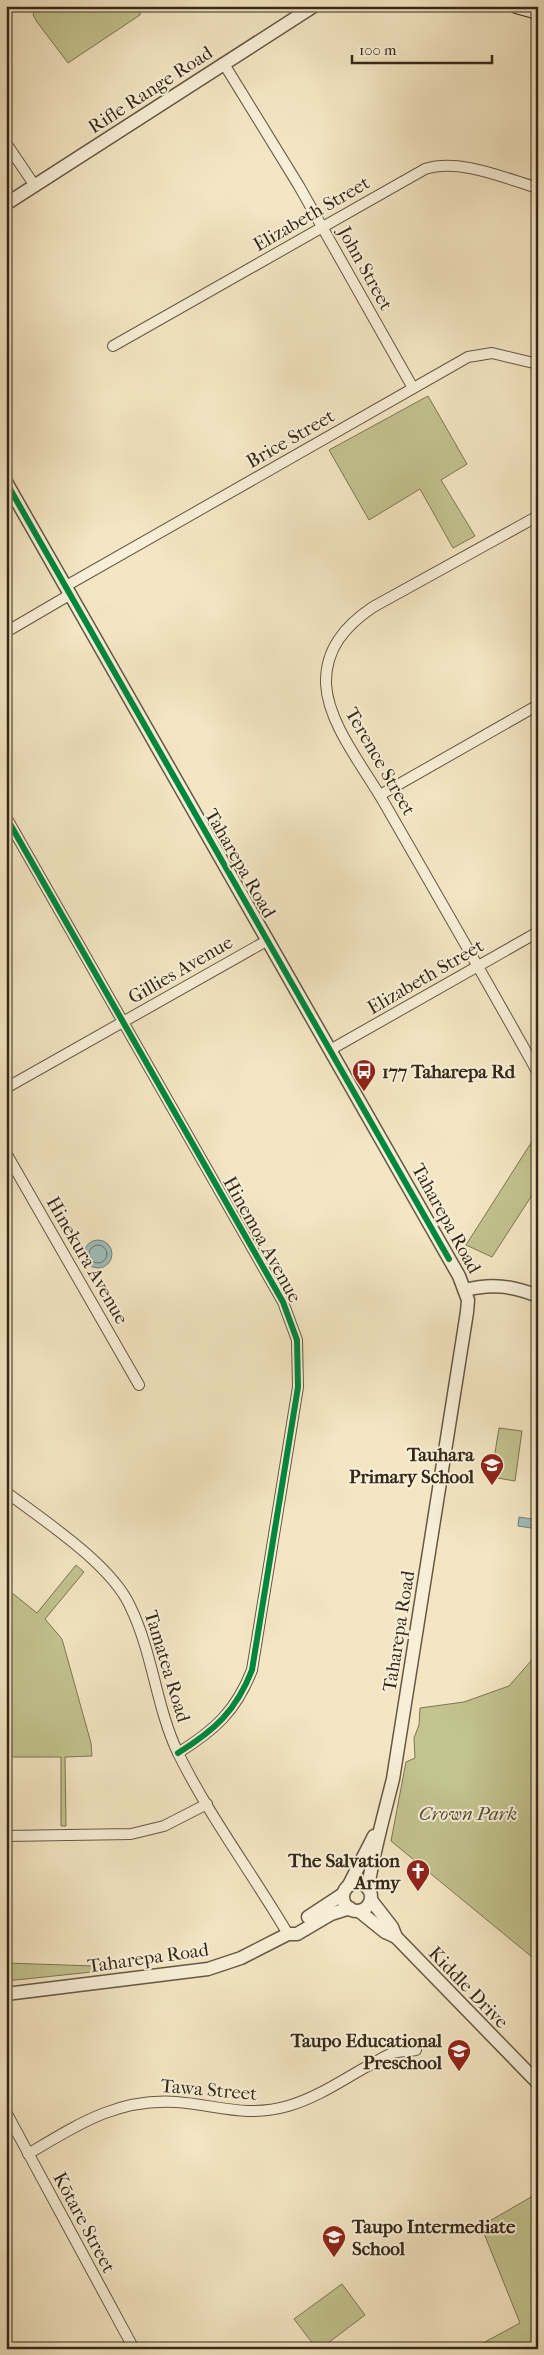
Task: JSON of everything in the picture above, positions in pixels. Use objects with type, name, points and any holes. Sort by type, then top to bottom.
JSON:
[{"type":"main road","points":[[516,6],[538,12]]},
{"type":"street","name":"Rifle Range Road","points":[[6,204],[314,6]]},
{"type":"street","name":"John Street","points":[[224,64],[323,227],[413,388]]},
{"type":"street","points":[[6,143],[34,186]]},
{"type":"street","name":"Elizabeth Street","points":[[113,346],[420,172],[435,166],[460,166],[538,188]]},
{"type":"street","name":"Brice Street","points":[[6,632],[69,590],[468,357],[492,353],[538,364]]},
{"type":"street","name":"Taharepa Road","points":[[6,482],[454,1267],[465,1290],[467,1312],[393,1779],[379,1828],[346,1890],[292,1926],[288,1934]]},
{"type":"street","name":"Terence Street","points":[[538,516],[356,619],[336,641],[327,671],[326,685],[338,726],[380,795],[538,1073]]},
{"type":"street","points":[[380,795],[538,705]]},
{"type":"street","name":"Hinemoa Avenue","points":[[6,817],[283,1302],[293,1326],[299,1352],[298,1386],[252,1670],[245,1687],[225,1718],[197,1741],[178,1753]]},
{"type":"street","name":"Elizabeth Street","points":[[330,1050],[538,932]]},
{"type":"street","name":"Gillies Avenue","points":[[6,1088],[268,940]]},
{"type":"street","name":"Hinekura Avenue","points":[[6,1153],[138,1385]]},
{"type":"street","points":[[465,1290],[497,1285],[520,1289],[538,1296]]},
{"type":"street","name":"Tamatea Road","points":[[6,1492],[93,1560],[114,1581],[130,1604],[146,1646],[178,1753],[207,1804],[288,1934]]},
{"type":"street","points":[[6,1836],[131,1834],[164,1826],[207,1804]]},
{"type":"street","name":"Taharepa Road","points":[[6,1994],[208,1969],[241,1958],[288,1934],[297,1934],[331,1914],[366,1907],[370,1894],[373,1857],[379,1840],[379,1828]]},
{"type":"street","points":[[354,1910],[344,1902],[346,1890],[357,1882],[370,1894]]},
{"type":"street","name":"Kiddle Drive","points":[[370,1894],[392,1927],[396,1937]]},
{"type":"street","name":"Kiddle Drive","points":[[354,1910],[385,1932],[396,1937],[538,2083]]},
{"type":"street","name":"Tawa Street","points":[[28,2154],[91,2117],[130,2104],[152,2101],[177,2102],[226,2111],[269,2111],[290,2106],[315,2096],[392,2053],[416,2050]]},
{"type":"street","name":"Kōtare Street","points":[[6,2112],[134,2349]]},
{"type":"green space","points":[[36,6],[141,6],[140,15],[68,63],[33,15]]},
{"type":"green space","points":[[428,396],[467,464],[441,480],[475,536],[453,548],[420,489],[369,520],[329,450]]},
{"type":"green space","points":[[538,1132],[538,1186],[492,1257],[466,1245]]},
{"type":"green space","points":[[499,1428],[522,1431],[515,1481],[491,1477]]},
{"type":"green space","points":[[76,1565],[84,1572],[45,1619],[62,1639],[91,1743],[92,1756],[65,1757],[66,1826],[61,1826],[61,1757],[6,1757],[6,1588],[37,1613]]},
{"type":"green space","name":"Crown Park","points":[[538,1653],[538,1962],[391,1841],[406,1762],[415,1758],[414,1738],[419,1725],[420,1708],[464,1702],[509,1686]]},
{"type":"green space","points":[[6,1963],[94,1966],[92,1972],[6,1981]]},
{"type":"green space","points":[[538,2193],[538,2313],[533,2316],[538,2325],[538,2349],[472,2349],[520,2323],[481,2226]]},
{"type":"green space","points":[[342,2284],[365,2315],[320,2349],[317,2349],[294,2319]]},
{"type":"water","points":[[98,1240],[108,1244],[112,1254],[108,1264],[98,1268],[88,1264],[84,1254],[88,1244]]},
{"type":"water","points":[[519,1517],[538,1520],[538,1529],[518,1526]]},
{"type":"cycle path","points":[[6,482],[449,1259]]},
{"type":"cycle path","points":[[6,817],[283,1302],[297,1340],[298,1387],[252,1670],[239,1697],[223,1718],[203,1736],[178,1753]]},
{"type":"place","name":"177 Taharepa Rd","points":[[364,1092]]},
{"type":"place","name":"Tauhara Primary School","points":[[492,1486]]},
{"type":"place","name":"The Salvation Army","points":[[418,1892]]},
{"type":"place","name":"Taupo Educational Preschool","points":[[459,2072]]},
{"type":"place","name":"Taupo Intermediate School","points":[[334,2258]]}]
